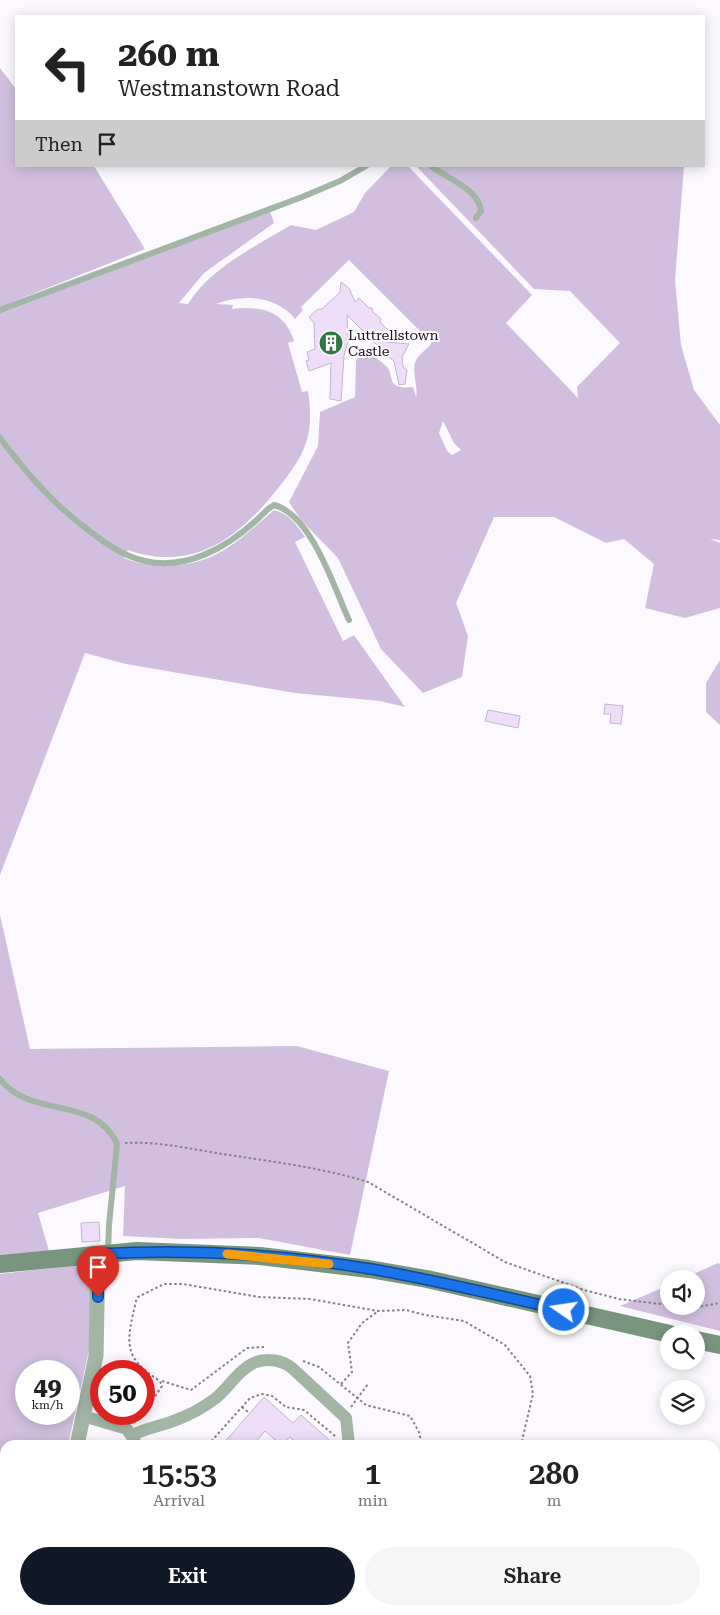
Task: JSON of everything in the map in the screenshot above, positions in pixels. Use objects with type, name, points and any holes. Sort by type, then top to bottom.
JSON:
[{"type":"main road","points":[[0,1264],[103,1254],[177,1251],[232,1254],[369,1268],[660,1332]]},
{"type":"main road","points":[[705,1342],[720,1345]]},
{"type":"street","points":[[77,1440],[94,1374],[103,1254]]},
{"type":"street","points":[[83,1416],[122,1427],[135,1440],[199,1409],[229,1387],[249,1366],[259,1361],[272,1360],[288,1365],[340,1410],[347,1421],[344,1440]]},
{"type":"lane","points":[[0,310],[302,196],[340,181],[364,167]]},
{"type":"lane","points":[[433,167],[472,192],[480,201],[481,211],[476,218]]},
{"type":"lane","points":[[0,438],[22,468],[64,512],[112,548],[142,561],[174,563],[194,560],[229,543],[268,509],[274,506],[280,507],[295,518],[314,542],[349,620]]},
{"type":"lane","points":[[0,1079],[8,1090],[29,1100],[88,1114],[104,1123],[117,1144],[103,1254]]},
{"type":"path","points":[[117,1144],[151,1144],[345,1174],[368,1182],[505,1262],[584,1290],[619,1299],[660,1304]]},
{"type":"path","points":[[134,1360],[128,1335],[136,1301],[164,1284],[183,1284],[259,1297],[310,1299],[380,1310],[406,1310],[464,1321],[505,1344],[522,1363],[533,1386],[522,1440]]},
{"type":"path","points":[[705,1306],[720,1303]]},
{"type":"path","points":[[341,1384],[352,1372],[348,1343],[362,1323],[380,1310]]},
{"type":"path","points":[[155,1378],[160,1381],[162,1386],[155,1399]]},
{"type":"path","points":[[213,1440],[242,1407],[256,1395],[267,1394],[286,1407],[308,1413],[342,1440]]},
{"type":"path","points":[[242,1407],[248,1412]]},
{"type":"shaded area","points":[[0,68],[15,88],[15,167],[95,167],[145,249],[10,303],[270,211],[274,223],[204,273],[179,303],[188,304],[208,279],[249,250],[291,225],[316,230],[354,212],[365,193],[390,167],[409,167],[532,295],[506,323],[578,398],[577,387],[620,343],[570,291],[534,289],[417,167],[684,167],[675,280],[681,345],[694,390],[720,425],[720,540],[710,539],[720,543],[720,608],[685,618],[645,608],[654,564],[624,539],[606,543],[554,517],[494,517],[456,603],[468,636],[462,677],[423,693],[381,649],[338,558],[301,520],[289,502],[318,446],[320,412],[355,397],[356,360],[366,351],[386,366],[394,384],[413,387],[416,397],[415,362],[432,343],[349,260],[301,307],[303,310],[295,319],[287,311],[269,301],[247,298],[216,304],[233,305],[232,309],[262,309],[278,317],[290,331],[294,341],[288,343],[302,392],[308,391],[310,408],[308,437],[304,449],[291,472],[271,497],[241,528],[225,540],[208,549],[190,555],[171,557],[150,556],[128,550],[124,558],[156,565],[179,565],[196,562],[224,550],[236,542],[274,510],[284,514],[305,537],[295,542],[343,641],[354,635],[405,707],[380,701],[295,693],[126,664],[85,653],[0,875]],"holes":[[[443,421],[454,443],[461,450],[452,455],[447,451],[439,433]]]},
{"type":"shaded area","points":[[720,660],[720,725],[706,712],[706,683]]},
{"type":"shaded area","points":[[0,915],[30,1049],[297,1046],[389,1071],[350,1255],[259,1238],[181,1239],[123,1236],[125,1186],[38,1213],[49,1251],[0,1255]]},
{"type":"shaded area","points":[[718,1263],[720,1264],[720,1331],[705,1327],[705,1325],[696,1325],[620,1306],[660,1289],[660,1315],[705,1315],[705,1270],[702,1270]]},
{"type":"shaded area","points":[[77,1265],[85,1270],[90,1278],[90,1346],[80,1391],[80,1360],[15,1360],[15,1425],[72,1425],[69,1440],[0,1440],[0,1274]]},
{"type":"building","name":"Luttrellstown Castle","points":[[341,282],[349,288],[355,302],[359,298],[369,308],[372,308],[373,312],[381,319],[380,322],[392,334],[387,342],[409,344],[402,357],[403,367],[407,370],[405,384],[399,385],[394,361],[347,315],[348,342],[344,356],[341,401],[330,399],[331,363],[309,371],[306,361],[309,360],[307,352],[315,349],[314,323],[309,317],[318,309],[322,309],[340,292]]},
{"type":"building","points":[[605,704],[623,706],[621,724],[610,723],[611,714],[604,714]]},
{"type":"building","points":[[488,710],[520,716],[518,728],[485,721]]},
{"type":"building","points":[[99,1222],[100,1241],[82,1242],[81,1223]]},
{"type":"building","points":[[264,1397],[293,1423],[301,1415],[329,1440],[293,1440],[290,1437],[287,1440],[275,1440],[265,1431],[257,1440],[226,1440]]},
{"type":"slow traffic","points":[[227,1254],[329,1264]]},
{"type":"place","name":"Luttrellstown Castle","points":[[331,343]]},
{"type":"route","points":[[98,1297],[98,1254],[137,1251],[177,1251],[260,1256],[369,1268],[564,1310]]}]
